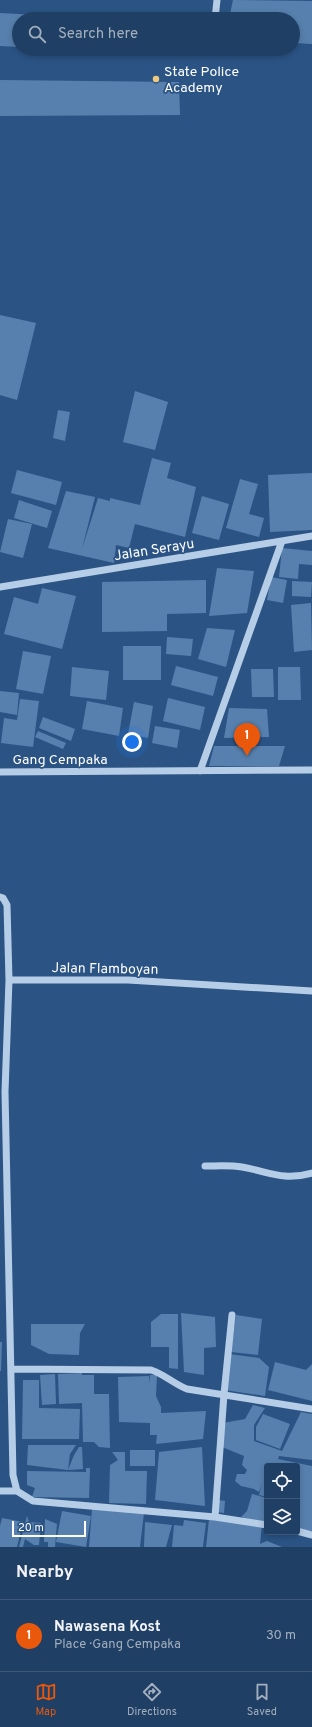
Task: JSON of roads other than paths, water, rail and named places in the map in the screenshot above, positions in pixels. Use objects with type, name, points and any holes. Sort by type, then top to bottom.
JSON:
[{"type":"street","points":[[216,12],[217,0]]},
{"type":"street","name":"Jalan Serayu","points":[[0,587],[312,536]]},
{"type":"street","points":[[200,772],[282,541]]},
{"type":"street","name":"Gang Cempaka","points":[[0,772],[200,772],[312,770]]},
{"type":"street","points":[[0,897],[3,898],[7,905],[9,980],[2,1092],[13,1475],[17,1491]]},
{"type":"street","name":"Jalan Flamboyan","points":[[9,980],[128,980],[312,992]]},
{"type":"street","points":[[205,1166],[240,1166],[272,1175],[298,1177],[312,1173]]},
{"type":"street","points":[[215,1517],[224,1394],[232,1315]]},
{"type":"street","points":[[11,1369],[151,1370],[162,1374],[175,1384],[187,1389],[312,1409]]},
{"type":"street","points":[[0,1490],[17,1491],[33,1501],[215,1517],[264,1525]]},
{"type":"street","points":[[300,1532],[312,1535]]},
{"type":"place","name":"State Police Academy","points":[[156,79]]},
{"type":"place","name":"Nawasena Kost","points":[[247,756]]}]
